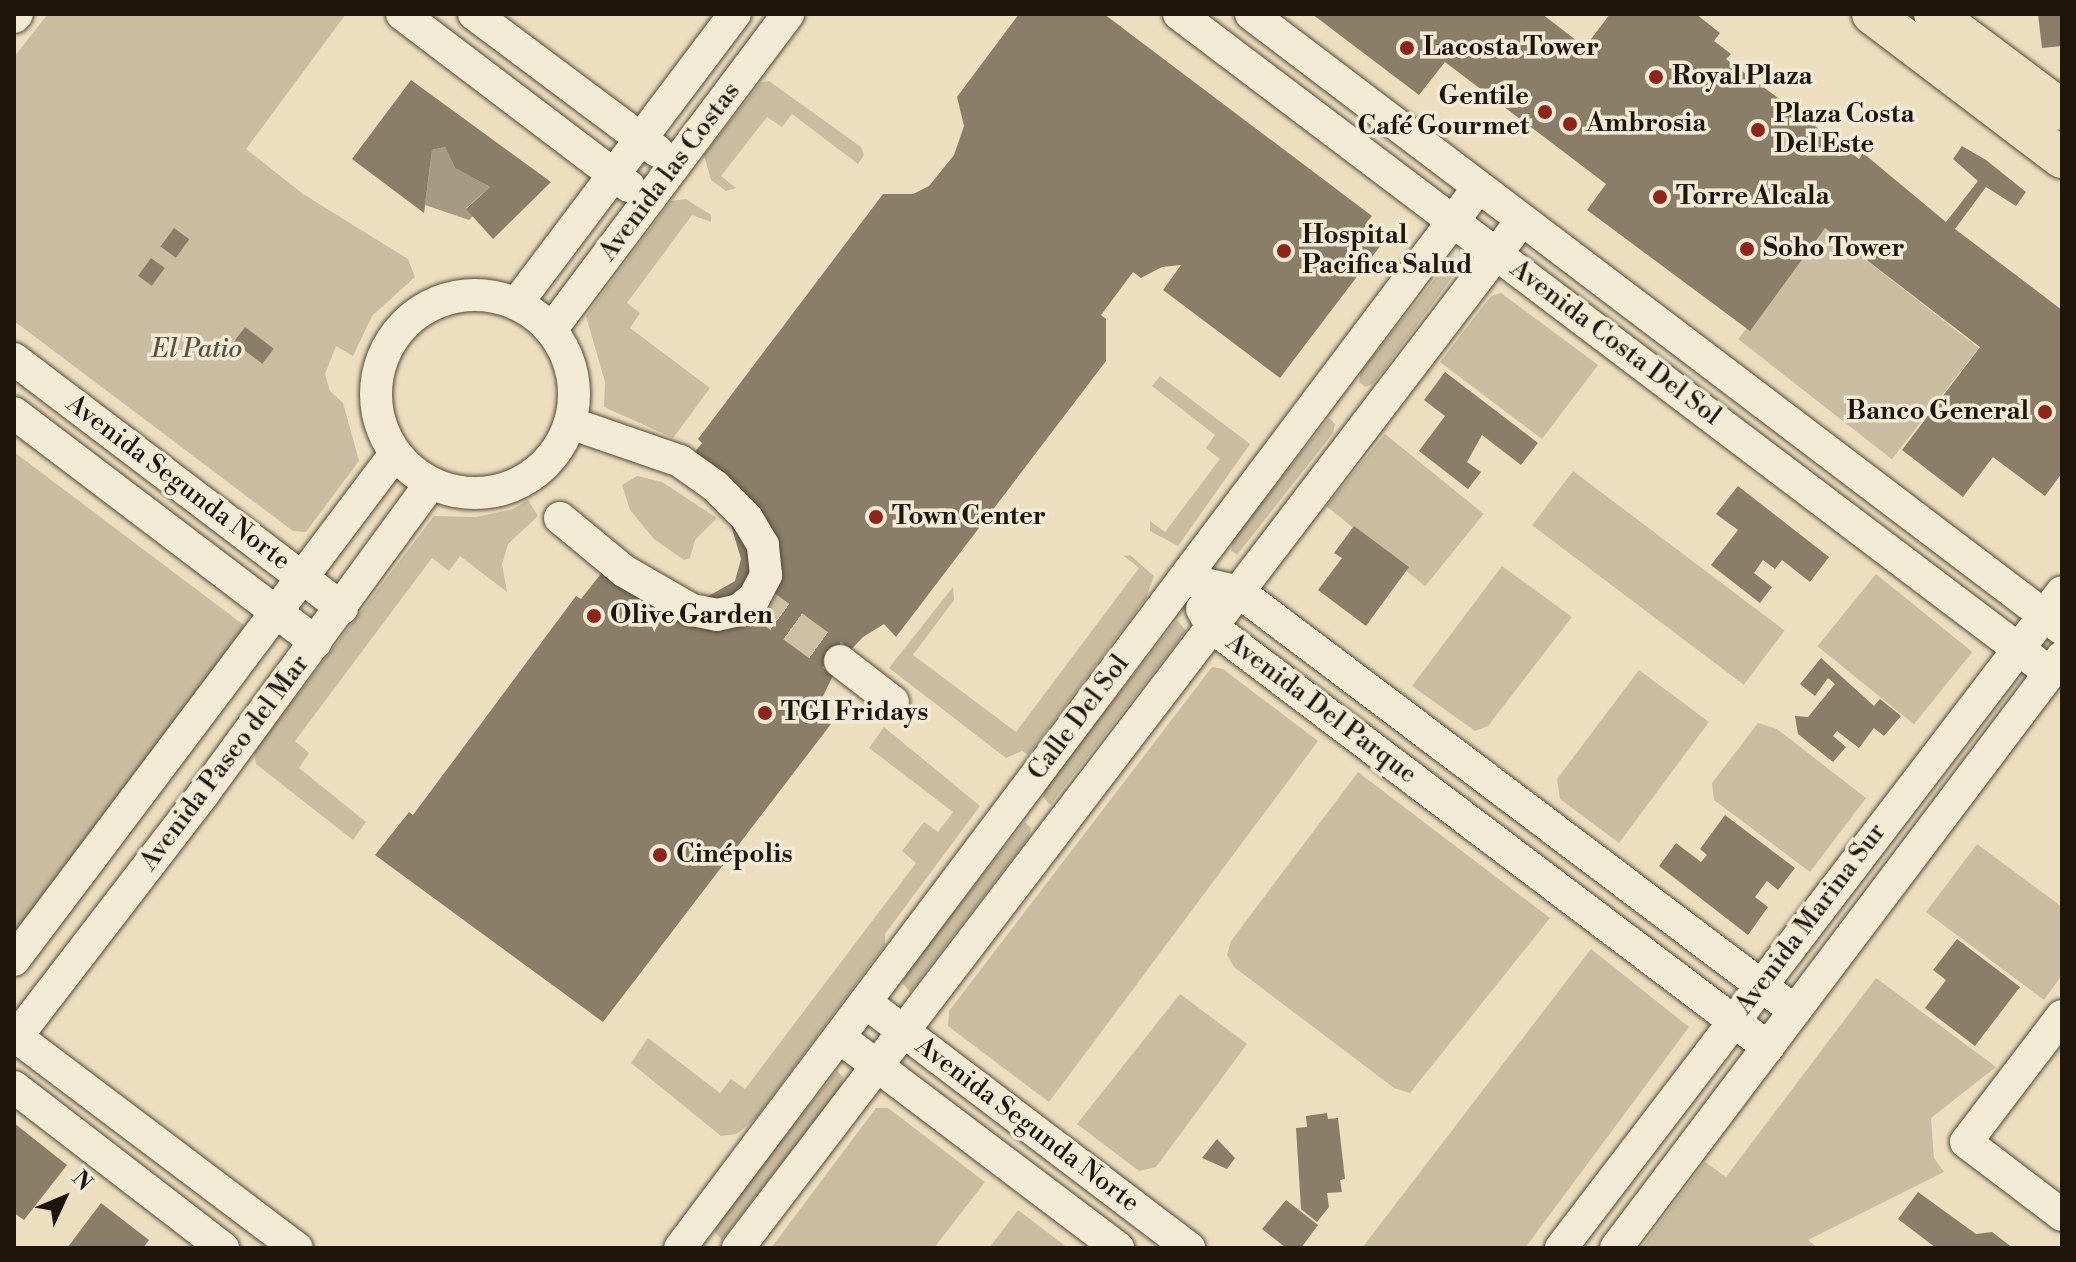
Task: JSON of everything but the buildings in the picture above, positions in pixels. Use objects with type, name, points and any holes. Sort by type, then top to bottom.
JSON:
[{"type":"main road","points":[[1872,14],[2044,112]]},
{"type":"main road","points":[[1934,14],[2044,112],[2062,158]]},
{"type":"street","points":[[402,14],[649,201]]},
{"type":"street","points":[[474,14],[676,165]]},
{"type":"street","name":"Avenida las Costas","points":[[517,303],[735,14]]},
{"type":"street","name":"Avenida las Costas","points":[[551,330],[788,14]]},
{"type":"street","name":"Avenida Costa Del Sol","points":[[1179,14],[2019,649],[2056,665]]},
{"type":"street","name":"Avenida Costa Del Sol","points":[[1251,14],[1885,495],[2056,612]]},
{"type":"street","name":"Calle Del Sol","points":[[691,1244],[865,1002],[1478,188]]},
{"type":"street","name":"Calle Del Sol","points":[[738,1248],[1522,220]]},
{"type":"street","points":[[485,295],[517,303],[551,330],[567,357],[574,390],[570,423],[546,464],[527,479],[496,491],[474,492],[431,483],[395,454],[380,425],[375,392],[380,360],[396,331],[421,309],[452,296],[485,295]]},
{"type":"street","name":"Avenida Segunda Norte","points":[[14,359],[342,608]]},
{"type":"street","points":[[1322,395],[1365,426]]},
{"type":"street","name":"Avenida Segunda Norte","points":[[14,413],[316,642]]},
{"type":"street","points":[[560,518],[624,571],[692,610],[717,615],[739,610],[754,598],[766,575],[763,545],[747,518],[715,486],[680,461],[570,423]]},
{"type":"street","name":"Avenida Paseo del Mar","points":[[14,960],[395,454]]},
{"type":"street","name":"Avenida Paseo del Mar","points":[[15,1037],[163,848],[431,483]]},
{"type":"street","points":[[1860,529],[1885,495]]},
{"type":"street","name":"Avenida Del Parque","points":[[1184,579],[1239,592],[1795,1011]]},
{"type":"street","name":"Avenida Del Parque","points":[[1184,579],[1212,627],[1768,1047]]},
{"type":"street","name":"Avenida Marina Sur","points":[[1561,1248],[2019,649],[2056,612]]},
{"type":"street","points":[[840,661],[893,702]]},
{"type":"street","name":"Avenida Marina Sur","points":[[1616,1248],[2056,665]]},
{"type":"street","points":[[122,818],[163,848]]},
{"type":"street","name":"Avenida Segunda Norte","points":[[865,1002],[1189,1248]]},
{"type":"street","points":[[2062,1016],[1966,1142],[2062,1215]]},
{"type":"street","points":[[15,1037],[297,1248]]},
{"type":"street","name":"Avenida Segunda Norte","points":[[839,1037],[1118,1248]]},
{"type":"street","points":[[14,1087],[223,1248]]},
{"type":"green space","name":"El Patio","points":[[48,14],[346,14],[246,149],[303,194],[408,259],[415,277],[372,316],[353,356],[336,346],[325,374],[330,391],[343,403],[359,461],[306,532],[293,531],[14,321],[14,57]]},
{"type":"green space","points":[[769,81],[861,147],[864,155],[858,164],[792,114],[782,127],[767,117],[721,176],[736,188],[726,191],[711,180],[704,155],[761,82]]},
{"type":"green space","points":[[686,199],[711,215],[711,222],[692,215],[627,303],[640,313],[630,328],[710,388],[673,438],[604,407],[605,382],[586,316],[671,201]]},
{"type":"green space","points":[[1825,228],[1979,348],[1892,459],[1738,339]]},
{"type":"green space","points":[[1454,255],[1459,268],[1374,383],[1365,387],[1359,382],[1361,371]]},
{"type":"green space","points":[[1501,293],[1598,365],[1542,439],[1440,362],[1491,296]]},
{"type":"green space","points":[[1160,376],[1250,444],[1178,546],[1150,531],[1150,521],[1165,532],[1220,459],[1206,448],[1215,435],[1152,386]]},
{"type":"green space","points":[[1329,418],[1335,424],[1333,433],[1237,555],[1231,550],[1233,539]]},
{"type":"green space","points":[[1385,434],[1484,514],[1425,586],[1326,506]]},
{"type":"green space","points":[[14,452],[245,626],[14,933]]},
{"type":"green space","points":[[1573,471],[1785,630],[1744,685],[1532,525]]},
{"type":"green space","points":[[637,476],[662,482],[717,518],[695,540],[690,558],[684,560],[654,539],[630,510],[622,485]]},
{"type":"green space","points":[[528,500],[538,516],[508,544],[502,564],[507,592],[460,556],[449,571],[432,558],[295,741],[309,753],[299,768],[366,822],[353,840],[256,764],[254,752],[434,516],[476,517],[513,509]]},
{"type":"green space","points":[[1130,555],[1154,576],[1146,598],[1028,755],[1022,751],[1006,758],[889,668],[953,587],[954,600],[913,655],[1016,732],[1139,568],[1124,556]]},
{"type":"green space","points":[[1502,566],[1572,617],[1488,726],[1475,731],[1412,686]]},
{"type":"green space","points":[[1876,574],[1972,652],[1914,724],[1817,646]]},
{"type":"green space","points":[[1177,620],[1186,631],[1050,805],[1043,797],[1045,787]]},
{"type":"green space","points":[[1212,667],[1223,669],[1318,741],[1049,1102],[948,1026],[949,1011]]},
{"type":"green space","points":[[1639,670],[1709,722],[1619,843],[1560,799],[1557,779]]},
{"type":"green space","points":[[1758,723],[1777,729],[1866,798],[1810,872],[1714,800],[1712,783]]},
{"type":"green space","points":[[884,727],[980,806],[885,934],[885,945],[756,1118],[737,1134],[721,1136],[631,1063],[648,1038],[720,1093],[731,1079],[745,1089],[916,863],[902,851],[924,822],[938,832],[953,812],[869,748]]},
{"type":"green space","points":[[1358,772],[1550,918],[1410,1093],[1394,1088],[1234,967],[1227,955],[1231,941]]},
{"type":"green space","points":[[1025,822],[1031,828],[1029,837],[910,992],[903,984],[905,973]]},
{"type":"green space","points":[[1977,844],[2062,907],[2062,975],[2044,1000],[1926,912]]},
{"type":"green space","points":[[1591,949],[1689,1027],[1525,1248],[1362,1248]]},
{"type":"green space","points":[[1876,978],[1996,1067],[1931,1118],[1934,1158],[1944,1172],[1808,1240],[1818,1248],[1641,1248],[1705,1162],[1726,1177]]},
{"type":"green space","points":[[1180,994],[1247,1044],[1156,1167],[1139,1171],[1077,1124]]},
{"type":"green space","points":[[837,1071],[843,1077],[841,1086],[722,1240],[715,1232],[717,1221]]},
{"type":"green space","points":[[876,1108],[888,1108],[985,1182],[934,1248],[771,1248]]},
{"type":"green space","points":[[1018,1210],[1068,1248],[989,1248]]},
{"type":"shaded area","points":[[445,147],[455,168],[490,187],[466,208],[473,216],[469,220],[425,205],[432,150]]},
{"type":"tunnel","points":[[754,598],[840,661]]},
{"type":"place","name":"Lacosta Tower","points":[[1407,48]]},
{"type":"place","name":"Royal Plaza","points":[[1656,77]]},
{"type":"place","name":"Gentile Café Gourmet","points":[[1545,112]]},
{"type":"place","name":"Ambrosia","points":[[1570,124]]},
{"type":"place","name":"Plaza Costa Del Este","points":[[1758,130]]},
{"type":"place","name":"Torre Alcala","points":[[1660,197]]},
{"type":"place","name":"Soho Tower","points":[[1747,249]]},
{"type":"place","name":"Hospital Pacifica Salud","points":[[1284,251]]},
{"type":"place","name":"Banco General","points":[[2045,412]]},
{"type":"place","name":"Town Center","points":[[876,517]]},
{"type":"place","name":"Olive Garden","points":[[594,616]]},
{"type":"place","name":"TGI Fridays","points":[[765,713]]},
{"type":"place","name":"Cinépolis","points":[[660,855]]}]
